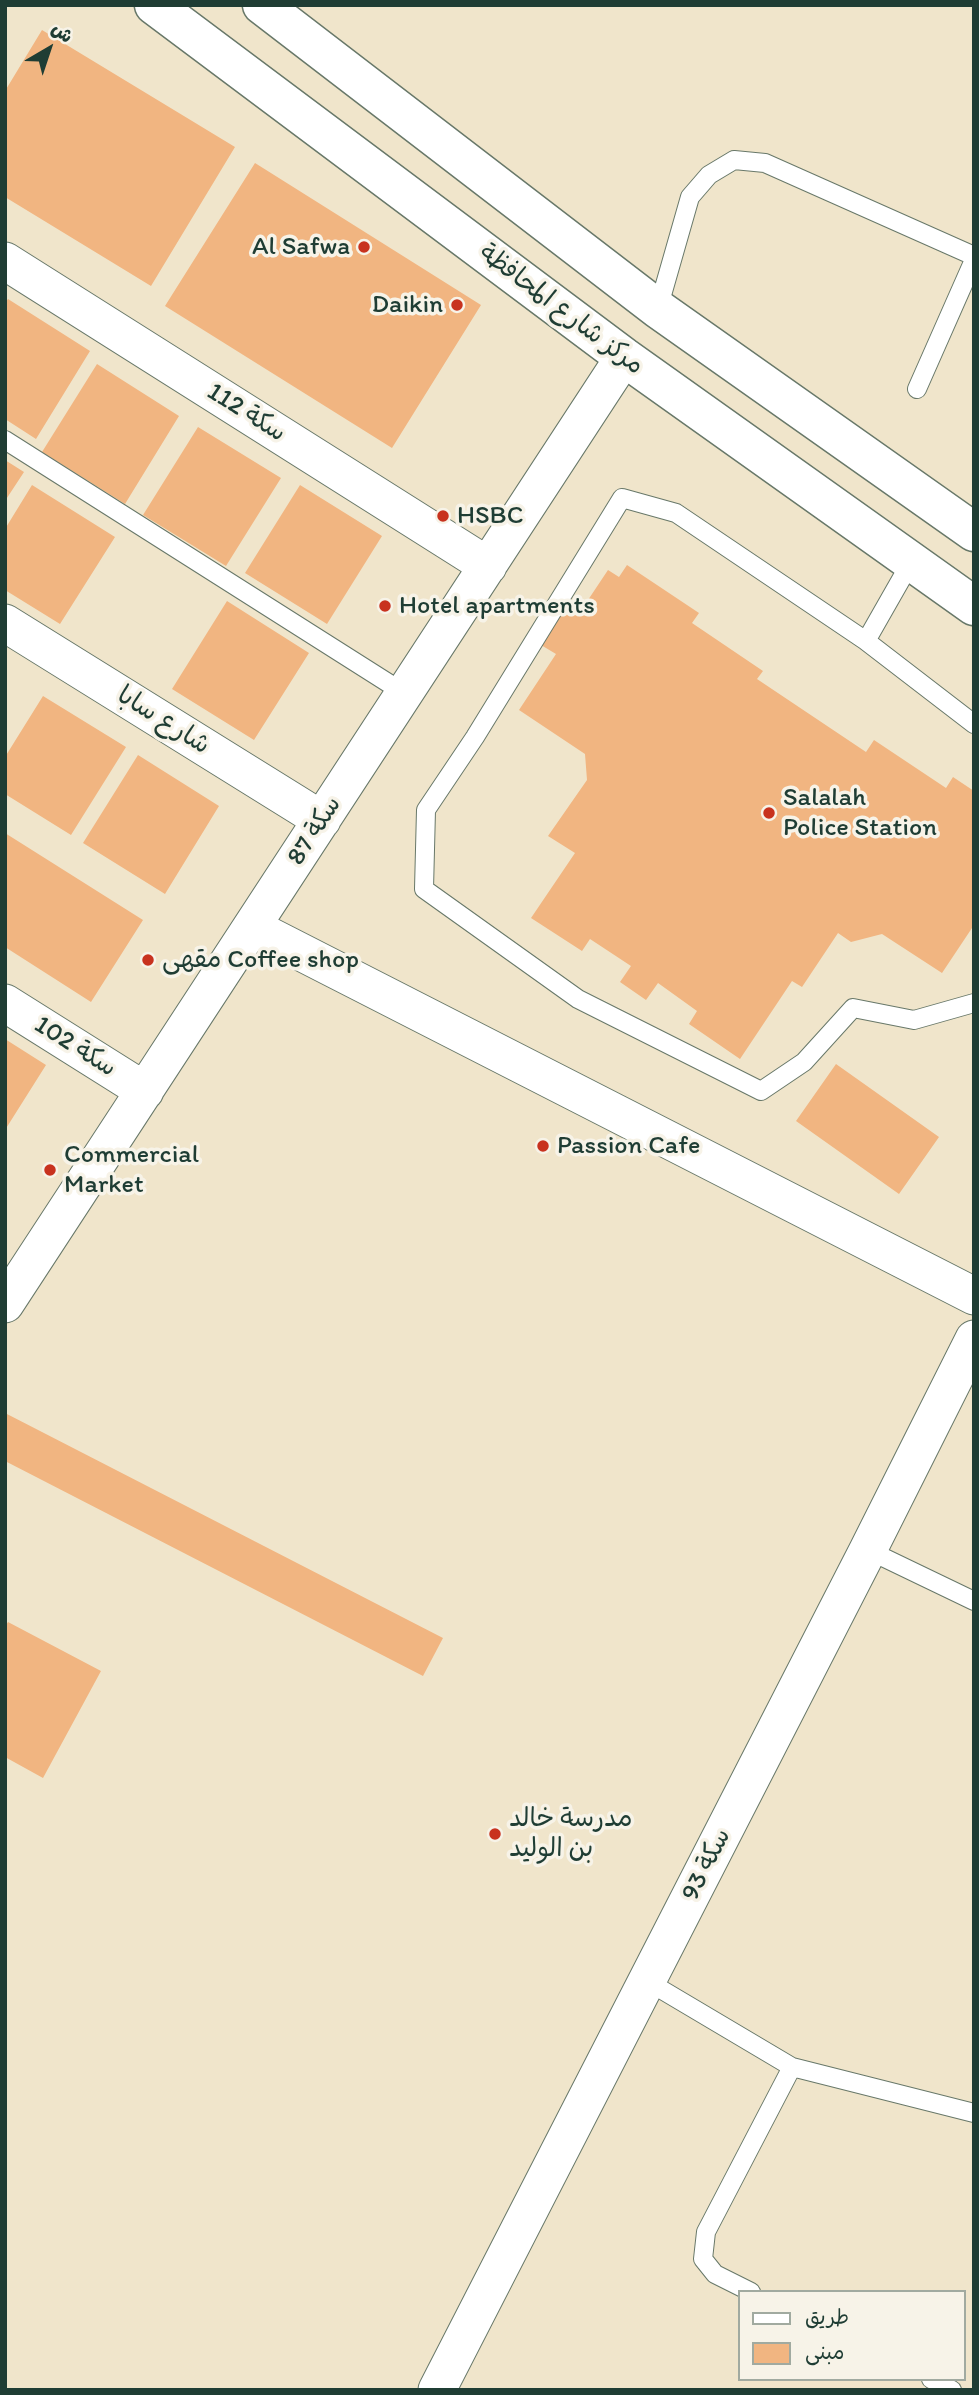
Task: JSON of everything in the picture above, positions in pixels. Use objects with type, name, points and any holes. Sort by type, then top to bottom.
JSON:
[{"type":"street","name":"مركز شارع المحافظة","points":[[155,5],[624,357],[974,606]]},
{"type":"street","points":[[262,5],[658,309],[974,532]]},
{"type":"street","name":"سكة 112","points":[[8,269],[488,566]]},
{"type":"street","name":"سكة 87","points":[[5,1304],[624,357]]},
{"type":"street","name":"شارع سابا","points":[[5,623],[322,820]]},
{"type":"street","points":[[252,927],[974,1296]]},
{"type":"street","name":"سكة 102","points":[[5,1003],[145,1091]]},
{"type":"street","name":"سكة 93","points":[[444,2387],[974,1339]]},
{"type":"lane","points":[[658,309],[690,197],[709,175],[734,160],[765,163],[974,258],[917,389]]},
{"type":"lane","points":[[5,440],[404,694]]},
{"type":"lane","points":[[974,724],[866,641],[676,513],[622,498],[475,737],[426,810],[424,889],[578,999],[761,1091],[804,1062],[853,1008],[914,1020],[974,1003]]},
{"type":"lane","points":[[866,641],[911,562]]},
{"type":"lane","points":[[868,1550],[974,1601]]},
{"type":"lane","points":[[648,1981],[792,2067],[974,2113]]},
{"type":"lane","points":[[747,2290],[715,2274],[703,2259],[706,2232],[792,2067]]},
{"type":"lane","points":[[935,2381],[953,2390]]},
{"type":"building","points":[[42,30],[235,147],[151,286],[5,197],[5,91]]},
{"type":"building","points":[[255,163],[481,305],[392,448],[165,306]]},
{"type":"building","points":[[8,299],[90,351],[36,439],[5,419],[5,303]]},
{"type":"building","points":[[97,364],[179,416],[125,504],[42,452]]},
{"type":"building","points":[[198,427],[281,478],[226,566],[143,515]]},
{"type":"building","points":[[5,460],[24,472],[5,501]]},
{"type":"building","points":[[32,485],[115,537],[60,624],[5,590],[5,529]]},
{"type":"building","points":[[300,485],[382,536],[327,624],[245,573]]},
{"type":"building","name":"Salalah Police Station","points":[[627,565],[699,613],[692,623],[763,671],[757,679],[866,752],[874,740],[946,788],[953,777],[974,791],[974,925],[942,973],[882,934],[851,942],[838,933],[802,987],[792,981],[740,1059],[689,1024],[697,1011],[658,983],[646,1000],[620,982],[631,966],[590,939],[582,951],[531,918],[575,853],[548,836],[587,780],[585,754],[519,710],[556,654],[541,645],[571,601],[582,609],[608,570],[619,577]]},
{"type":"building","points":[[227,601],[309,653],[254,740],[172,689]]},
{"type":"building","points":[[43,696],[126,747],[71,835],[5,794],[5,757]]},
{"type":"building","points":[[138,755],[219,806],[165,894],[83,843]]},
{"type":"building","points":[[5,833],[143,920],[91,1002],[5,947]]},
{"type":"building","points":[[5,1039],[46,1065],[5,1130]]},
{"type":"building","points":[[836,1064],[939,1137],[899,1194],[796,1121]]},
{"type":"building","points":[[5,1413],[443,1638],[423,1676],[5,1461]]},
{"type":"building","points":[[8,1622],[101,1671],[43,1778],[5,1757],[5,1627]]},
{"type":"place","name":"Al Safwa","points":[[364,247]]},
{"type":"place","name":"Daikin","points":[[457,305]]},
{"type":"place","name":"HSBC","points":[[443,516]]},
{"type":"place","name":"Hotel apartments","points":[[385,606]]},
{"type":"place","name":"Salalah Police Station","points":[[769,813]]},
{"type":"place","name":"مقهى Coffee shop","points":[[148,960]]},
{"type":"place","name":"Passion Cafe","points":[[543,1146]]},
{"type":"place","name":"Commercial Market","points":[[50,1170]]},
{"type":"place","name":"مدرسة خالد بن الوليد","points":[[495,1834]]}]
